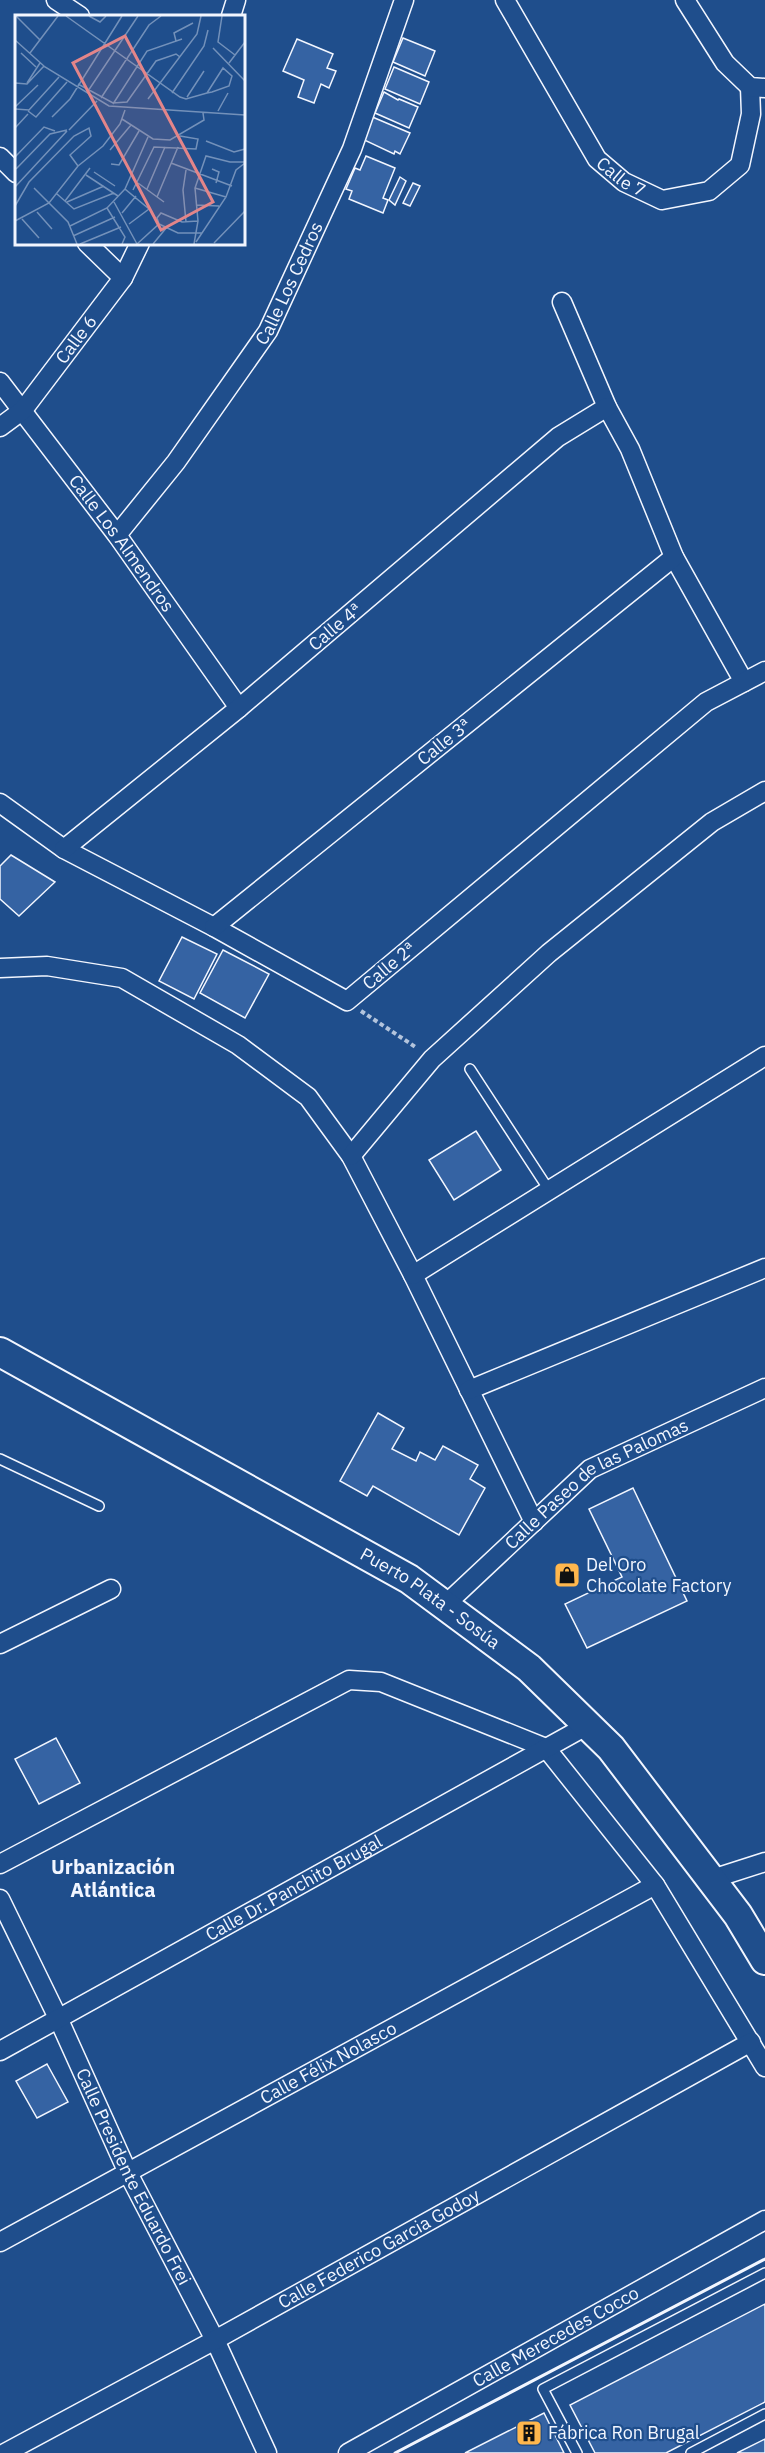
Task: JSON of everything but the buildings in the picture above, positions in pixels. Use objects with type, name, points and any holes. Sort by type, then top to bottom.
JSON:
[{"type":"main road","name":"Puerto Plata - Sosúa","points":[[0,1352],[399,1573],[529,1668],[612,1748],[738,1915],[765,1960]]},
{"type":"street","points":[[231,15],[236,0]]},
{"type":"street","name":"Calle Los Cedros","points":[[117,535],[176,462],[268,331],[352,149],[404,0]]},
{"type":"street","name":"Calle 7","points":[[505,0],[597,159],[624,183],[662,200],[709,191],[741,165],[758,88]]},
{"type":"street","points":[[685,0],[725,63],[758,88]]},
{"type":"street","points":[[0,157],[15,172]]},
{"type":"street","points":[[88,244],[123,278]]},
{"type":"street","name":"Calle 6","points":[[0,427],[23,410],[123,278],[140,244]]},
{"type":"street","points":[[562,302],[607,407],[630,449],[674,557],[744,682]]},
{"type":"street","name":"Calle Los Almendros","points":[[0,382],[117,535],[239,708]]},
{"type":"street","name":"Calle 4ª","points":[[64,849],[239,708],[558,437],[607,407]]},
{"type":"street","name":"Calle 3ª","points":[[214,927],[674,557]]},
{"type":"street","name":"Calle 2ª","points":[[0,803],[64,849],[214,927],[347,1001],[706,702],[765,671]]},
{"type":"street","points":[[351,1156],[432,1059],[558,946],[712,822],[765,791]]},
{"type":"street","points":[[0,968],[47,966],[122,978],[238,1045],[308,1097],[351,1156],[413,1275],[534,1522]]},
{"type":"street","points":[[413,1275],[765,1056]]},
{"type":"street","points":[[469,1389],[765,1268]]},
{"type":"street","name":"Calle Paseo de las Palomas","points":[[445,1605],[590,1469],[765,1388]]},
{"type":"street","points":[[0,1644],[111,1589]]},
{"type":"street","points":[[0,1864],[350,1680],[381,1682],[546,1748],[655,1885],[765,2067]]},
{"type":"street","name":"Calle Dr. Panchito Brugal","points":[[0,2051],[588,1725]]},
{"type":"street","points":[[712,1880],[765,1862]]},
{"type":"street","name":"Calle Félix Nolasco","points":[[0,2242],[655,1885]]},
{"type":"street","name":"Calle Presidente Eduardo Frei","points":[[0,1899],[59,2020],[128,2173],[215,2340],[267,2453]]},
{"type":"street","name":"Calle Federico Garcia Godoy","points":[[5,2453],[215,2340],[751,2043]]},
{"type":"street","name":"Calle Merecedes Cocco","points":[[348,2453],[765,2220]]},
{"type":"lane","points":[[470,1069],[549,1190]]},
{"type":"lane","points":[[0,1459],[99,1506]]},
{"type":"lane","points":[[577,2453],[543,2389],[765,2273]]},
{"type":"lane","points":[[692,2453],[765,2414]]},
{"type":"path","points":[[347,1001],[432,1059]]},
{"type":"wall","points":[[395,2453],[765,2259]]},
{"type":"place","name":"Del Oro Chocolate Factory","points":[[567,1575]]},
{"type":"place","name":"Fábrica Ron Brugal","points":[[529,2433]]},
{"type":"district","name":"Urbanización Atlántica","points":[[113,1878]]}]
